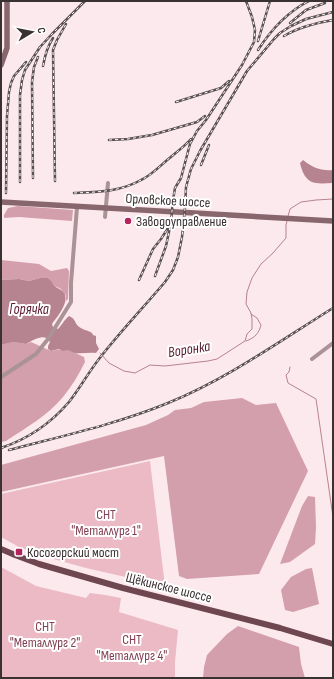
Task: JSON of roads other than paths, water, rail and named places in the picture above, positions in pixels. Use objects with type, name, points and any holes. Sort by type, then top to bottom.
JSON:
[{"type":"main road","points":[[1,65],[6,48],[7,1]]},
{"type":"main road","name":"Орловское шоссе","points":[[1,202],[333,221]]},
{"type":"main road","name":"Щёкинское шоссе","points":[[1,549],[39,564],[123,588],[280,628],[333,644]]},
{"type":"street","points":[[105,217],[108,183]]},
{"type":"street","points":[[2,375],[36,354],[48,340],[71,302],[77,206]]},
{"type":"street","points":[[312,359],[333,343]]},
{"type":"water","points":[[303,160],[317,168],[333,170],[333,183],[318,183],[307,179],[303,173],[300,163]]},
{"type":"water","name":"Горячка","points":[[40,278],[48,278],[63,292],[65,297],[64,305],[52,324],[53,327],[58,329],[69,316],[71,317],[77,325],[96,336],[96,343],[99,349],[96,353],[75,353],[68,350],[63,351],[59,349],[51,351],[48,349],[50,342],[48,339],[42,337],[26,344],[13,342],[1,345],[1,280],[19,279],[29,281]]},
{"type":"waterway","name":"Воронка","points":[[288,216],[290,209],[301,202],[333,199]]},
{"type":"waterway","name":"Воронка","points":[[100,353],[109,363],[124,371],[135,373],[150,365],[165,366],[217,359],[245,341],[247,334],[252,329],[251,313],[246,304],[247,292],[252,278],[261,264],[286,238],[287,221]]},
{"type":"waterway","points":[[246,341],[256,335],[261,325],[257,318],[251,314]]},
{"type":"waterway","points":[[290,367],[289,372],[286,375],[288,383],[316,399],[333,517]]},
{"type":"railway","points":[[20,182],[20,95],[25,70],[40,47],[85,1]]},
{"type":"railway","points":[[155,276],[166,246],[171,222],[175,188],[181,178],[190,144],[197,131],[206,120],[242,65],[254,42],[255,30],[246,1]]},
{"type":"railway","points":[[258,41],[270,1]]},
{"type":"railway","points":[[258,50],[268,35],[280,22],[294,10],[309,1]]},
{"type":"railway","points":[[290,23],[306,10],[325,3]]},
{"type":"railway","points":[[1,448],[30,435],[55,417],[62,410],[73,397],[95,364],[165,282],[173,270],[178,257],[182,237],[186,187],[191,169],[247,71],[280,33],[306,19],[333,12]]},
{"type":"railway","points":[[284,36],[296,30],[320,22],[333,20]]},
{"type":"railway","points":[[55,181],[53,50],[66,24]]},
{"type":"railway","points":[[43,66],[46,51],[53,38]]},
{"type":"railway","points":[[33,178],[32,82],[34,67],[38,57]]},
{"type":"railway","points":[[6,193],[7,116],[9,92],[14,76],[26,62]]},
{"type":"railway","points":[[176,102],[221,88],[229,81]]},
{"type":"railway","points":[[109,140],[128,139],[152,135],[197,122],[205,116]]},
{"type":"railway","points":[[74,193],[108,191],[133,184],[151,174],[191,139]]},
{"type":"railway","points":[[201,165],[209,145]]},
{"type":"railway","points":[[139,280],[153,249],[168,228]]},
{"type":"railway","points":[[9,450],[69,435],[129,417],[168,403],[211,383],[232,371],[333,308]]},
{"type":"place","name":"Заводоуправление","points":[[128,221]]},
{"type":"place","name":"Косогорский мост","points":[[19,552]]},
{"type":"park label","name":"СНТ \"Металлург 1\"","points":[[106,522]]},
{"type":"park label","name":"СНТ \"Металлург 2\"","points":[[45,634]]},
{"type":"park label","name":"СНТ \"Металлург 4\"","points":[[132,648]]}]
